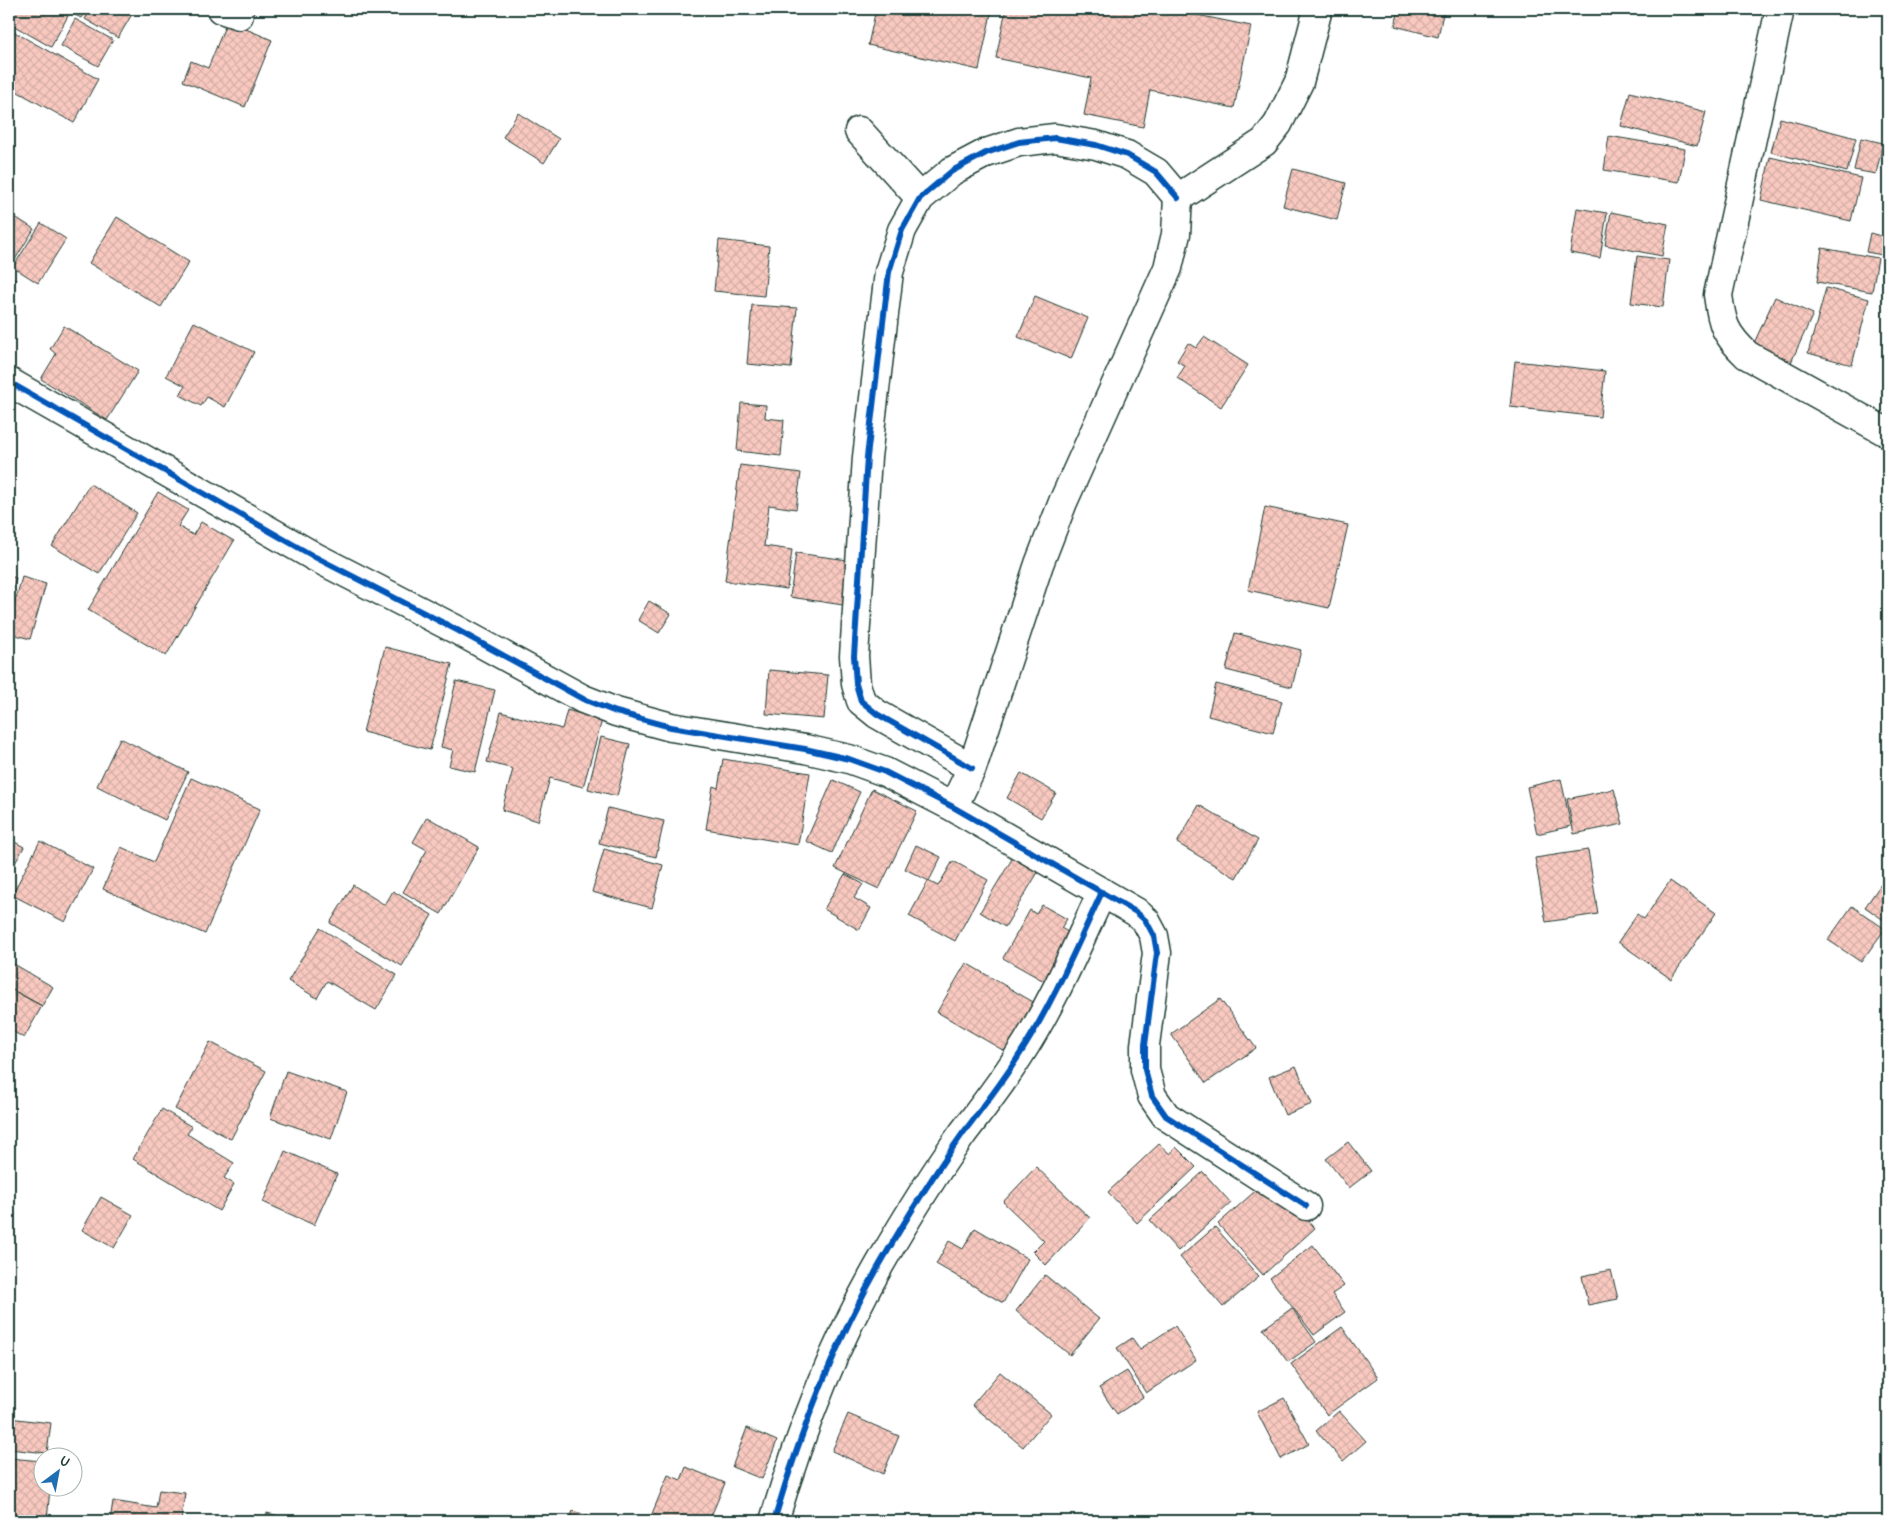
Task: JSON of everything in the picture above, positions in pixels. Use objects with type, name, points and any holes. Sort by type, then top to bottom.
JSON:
[{"type":"street","points":[[1178,198],[1264,142],[1278,124],[1299,82],[1318,9]]},
{"type":"street","points":[[1780,9],[1718,295],[1722,322],[1732,341],[1746,355],[1888,433]]},
{"type":"street","points":[[859,132],[920,198]]},
{"type":"street","points":[[953,807],[972,768],[1039,564],[1063,502],[1168,268],[1176,234],[1178,198],[1156,172],[1127,156],[1096,145],[1055,138],[1019,142],[986,154],[952,171],[920,198],[902,230],[889,272],[867,457],[854,656],[856,684],[861,701],[876,714],[972,768]]},
{"type":"street","points":[[9,382],[315,558],[457,630],[583,699],[616,712],[671,727],[805,749],[849,759],[885,772],[953,807],[1136,912],[1146,921],[1154,936],[1156,953],[1145,1045],[1146,1070],[1152,1096],[1166,1116],[1306,1206]]},
{"type":"street","points":[[774,1521],[799,1444],[828,1369],[879,1265],[917,1202],[962,1134],[997,1090],[1019,1056],[1070,962],[1102,892]]},
{"type":"building","points":[[9,9],[55,9],[68,16],[51,47],[9,23]]},
{"type":"building","points":[[64,9],[86,9],[81,18]]},
{"type":"building","points":[[91,9],[135,9],[118,38],[85,19]]},
{"type":"building","points":[[364,9],[389,9],[386,17]]},
{"type":"building","points":[[876,9],[992,9],[979,70],[868,45]]},
{"type":"building","points":[[1006,9],[1168,9],[1251,26],[1234,108],[1150,90],[1143,127],[1084,115],[1091,78],[996,58]]},
{"type":"building","points":[[1399,9],[1444,9],[1438,37],[1395,26]]},
{"type":"building","points":[[75,19],[113,40],[98,66],[61,46]]},
{"type":"building","points":[[227,21],[272,40],[245,107],[183,81],[191,61],[208,68]]},
{"type":"building","points":[[9,29],[98,79],[74,123],[9,87]]},
{"type":"building","points":[[1630,92],[1706,112],[1697,146],[1621,126]]},
{"type":"building","points":[[518,113],[559,139],[544,163],[503,137]]},
{"type":"building","points":[[1780,118],[1856,138],[1847,172],[1771,152]]},
{"type":"building","points":[[1609,136],[1685,149],[1679,182],[1604,170]]},
{"type":"building","points":[[1861,138],[1883,143],[1876,174],[1854,170]]},
{"type":"building","points":[[1888,156],[1888,176],[1884,175]]},
{"type":"building","points":[[1770,157],[1861,178],[1851,221],[1761,200]]},
{"type":"building","points":[[1293,169],[1346,183],[1337,220],[1283,206]]},
{"type":"building","points":[[1577,208],[1607,213],[1600,258],[1570,253]]},
{"type":"building","points":[[1611,212],[1668,224],[1662,256],[1605,245]]},
{"type":"building","points":[[9,213],[34,229],[11,266],[9,264]]},
{"type":"building","points":[[117,217],[189,262],[161,307],[89,263]]},
{"type":"building","points":[[41,223],[66,239],[38,283],[13,267]]},
{"type":"building","points":[[1870,233],[1888,238],[1888,256],[1866,252]]},
{"type":"building","points":[[719,240],[769,246],[764,296],[714,291]]},
{"type":"building","points":[[1822,248],[1878,258],[1872,292],[1817,282]]},
{"type":"building","points":[[1637,256],[1669,260],[1663,307],[1631,303]]},
{"type":"building","points":[[9,275],[16,279],[9,290]]},
{"type":"building","points":[[1826,288],[1869,299],[1852,365],[1808,353]]},
{"type":"building","points":[[1035,296],[1088,318],[1071,359],[1018,337]]},
{"type":"building","points":[[1775,297],[1813,314],[1788,369],[1750,352]]},
{"type":"building","points":[[752,305],[797,308],[791,368],[747,364]]},
{"type":"building","points":[[194,322],[254,352],[225,407],[207,397],[201,406],[180,395],[185,386],[166,376]]},
{"type":"building","points":[[64,326],[138,371],[107,420],[41,379],[56,354],[50,349]]},
{"type":"building","points":[[1204,337],[1248,365],[1221,407],[1177,378],[1185,366],[1177,361],[1188,343],[1196,348]]},
{"type":"building","points":[[1515,361],[1605,371],[1600,417],[1510,407]]},
{"type":"building","points":[[741,403],[766,405],[765,418],[784,420],[781,456],[737,451]]},
{"type":"building","points":[[740,465],[801,473],[796,509],[769,505],[764,546],[792,550],[787,589],[725,581]]},
{"type":"building","points":[[90,484],[137,513],[99,574],[52,546]]},
{"type":"building","points":[[158,492],[188,510],[178,526],[193,535],[201,522],[234,541],[166,656],[88,610]]},
{"type":"building","points":[[1265,507],[1348,525],[1329,608],[1248,590]]},
{"type":"building","points":[[796,553],[848,560],[843,605],[790,597]]},
{"type":"building","points":[[9,576],[16,578],[9,603]]},
{"type":"building","points":[[22,577],[46,584],[30,639],[9,633],[9,623]]},
{"type":"building","points":[[649,601],[671,614],[659,633],[638,620]]},
{"type":"building","points":[[1235,633],[1301,650],[1292,687],[1226,670]]},
{"type":"building","points":[[385,647],[452,664],[430,750],[363,732]]},
{"type":"building","points":[[769,670],[828,675],[824,719],[766,714]]},
{"type":"building","points":[[456,681],[495,690],[475,772],[449,766],[453,750],[441,747]]},
{"type":"building","points":[[1216,684],[1282,701],[1273,733],[1208,716]]},
{"type":"building","points":[[567,710],[602,720],[583,787],[550,778],[538,821],[502,810],[513,769],[487,762],[501,712],[562,729]]},
{"type":"building","points":[[601,737],[630,744],[617,796],[588,789]]},
{"type":"building","points":[[120,738],[188,772],[165,820],[97,786]]},
{"type":"building","points":[[723,759],[810,773],[798,845],[706,829],[713,786],[718,788]]},
{"type":"building","points":[[1021,773],[1056,793],[1041,818],[1007,798]]},
{"type":"building","points":[[191,778],[260,809],[205,934],[103,889],[121,847],[154,862]]},
{"type":"building","points":[[1561,779],[1571,826],[1537,834],[1527,787]]},
{"type":"building","points":[[833,780],[860,792],[832,853],[806,841]]},
{"type":"building","points":[[872,789],[917,811],[879,889],[835,868]]},
{"type":"building","points":[[1614,789],[1623,824],[1574,834],[1567,799]]},
{"type":"building","points":[[1199,805],[1258,840],[1236,878],[1177,843]]},
{"type":"building","points":[[608,808],[664,821],[656,857],[599,843]]},
{"type":"building","points":[[427,817],[479,847],[441,914],[403,892],[427,850],[413,842]]},
{"type":"building","points":[[9,839],[24,847],[9,874]]},
{"type":"building","points":[[40,841],[93,869],[65,922],[12,895]]},
{"type":"building","points":[[916,845],[941,857],[929,881],[905,869]]},
{"type":"building","points":[[604,849],[663,865],[652,908],[592,892]]},
{"type":"building","points":[[1588,850],[1598,914],[1546,922],[1535,858]]},
{"type":"building","points":[[1015,854],[1040,869],[1005,927],[980,912]]},
{"type":"building","points":[[953,861],[988,880],[955,941],[909,916],[928,881],[938,886]]},
{"type":"building","points":[[845,874],[863,884],[854,898],[871,908],[859,930],[824,909]]},
{"type":"building","points":[[1888,874],[1888,923],[1865,907]]},
{"type":"building","points":[[1670,881],[1716,913],[1671,979],[1618,942],[1637,914],[1644,919]]},
{"type":"building","points":[[353,885],[385,905],[393,891],[432,915],[402,966],[330,923]]},
{"type":"building","points":[[1042,905],[1067,919],[1061,928],[1078,938],[1051,985],[1003,958],[1030,910],[1036,914]]},
{"type":"building","points":[[1852,906],[1885,929],[1861,962],[1828,940]]},
{"type":"building","points":[[320,928],[397,975],[376,1010],[327,981],[317,998],[288,981]]},
{"type":"building","points":[[9,961],[53,987],[42,1006],[9,988]]},
{"type":"building","points":[[966,963],[1035,1003],[1006,1052],[937,1012]]},
{"type":"building","points":[[9,988],[42,1006],[24,1038],[9,1029]]},
{"type":"building","points":[[1220,999],[1256,1048],[1206,1083],[1171,1034]]},
{"type":"building","points":[[210,1042],[266,1071],[231,1139],[175,1109]]},
{"type":"building","points":[[1296,1066],[1312,1104],[1285,1115],[1269,1077]]},
{"type":"building","points":[[286,1071],[347,1092],[331,1139],[270,1118]]},
{"type":"building","points":[[162,1109],[192,1127],[187,1134],[234,1163],[224,1178],[234,1184],[219,1211],[133,1159]]},
{"type":"building","points":[[1348,1142],[1371,1171],[1349,1188],[1326,1159]]},
{"type":"building","points":[[1159,1144],[1170,1154],[1176,1147],[1196,1167],[1137,1223],[1108,1192]]},
{"type":"building","points":[[285,1151],[337,1174],[314,1225],[263,1202]]},
{"type":"building","points":[[1036,1167],[1090,1218],[1046,1265],[1033,1252],[1044,1241],[1003,1202]]},
{"type":"building","points":[[1203,1172],[1231,1203],[1178,1251],[1150,1220]]},
{"type":"building","points":[[1262,1185],[1283,1208],[1290,1201],[1315,1228],[1263,1275],[1218,1224]]},
{"type":"building","points":[[101,1197],[133,1215],[114,1248],[82,1230]]},
{"type":"building","points":[[1215,1227],[1259,1277],[1223,1307],[1180,1257]]},
{"type":"building","points":[[975,1228],[1028,1259],[1003,1303],[936,1264],[949,1241],[963,1249]]},
{"type":"building","points":[[1313,1245],[1344,1286],[1332,1294],[1345,1312],[1314,1335],[1270,1278]]},
{"type":"building","points":[[1611,1270],[1618,1299],[1588,1305],[1582,1276]]},
{"type":"building","points":[[1045,1275],[1099,1319],[1070,1355],[1016,1311]]},
{"type":"building","points":[[1292,1308],[1316,1342],[1288,1362],[1263,1329]]},
{"type":"building","points":[[1175,1326],[1196,1360],[1146,1393],[1117,1348],[1132,1338],[1140,1349]]},
{"type":"building","points":[[1342,1327],[1378,1378],[1327,1415],[1291,1364]]},
{"type":"building","points":[[1127,1371],[1143,1397],[1117,1414],[1099,1388]]},
{"type":"building","points":[[1000,1372],[1051,1414],[1023,1447],[972,1405]]},
{"type":"building","points":[[1284,1398],[1309,1444],[1281,1459],[1257,1412]]},
{"type":"building","points":[[1339,1411],[1366,1441],[1343,1461],[1316,1431]]},
{"type":"building","points":[[848,1414],[899,1436],[883,1474],[832,1451]]},
{"type":"building","points":[[9,1418],[51,1423],[48,1448],[32,1448],[32,1451],[9,1449]]},
{"type":"building","points":[[747,1428],[777,1441],[762,1479],[732,1467]]},
{"type":"building","points":[[9,1458],[32,1460],[32,1498],[49,1498],[47,1521],[9,1521]]},
{"type":"building","points":[[686,1467],[725,1483],[709,1521],[649,1521],[668,1475],[681,1480]]},
{"type":"building","points":[[159,1490],[185,1493],[181,1521],[110,1521],[113,1501],[156,1508]]},
{"type":"building","points":[[573,1511],[603,1521],[569,1521]]},
{"type":"building","points":[[267,1513],[298,1521],[265,1521]]},
{"type":"cycle path","points":[[972,768],[877,714],[861,701],[856,684],[854,656],[867,457],[889,272],[902,230],[920,198],[952,171],[986,153],[1019,142],[1055,138],[1096,145],[1127,155],[1156,172],[1178,198]]},
{"type":"cycle path","points":[[9,382],[315,557],[457,630],[583,699],[616,712],[671,727],[805,749],[849,759],[885,772],[953,807],[1136,912],[1146,921],[1154,936],[1157,953],[1145,1045],[1145,1070],[1152,1096],[1166,1116],[1306,1206]]},
{"type":"cycle path","points":[[774,1521],[807,1422],[833,1357],[863,1294],[930,1181],[1005,1077],[1042,1017],[1102,892]]}]
